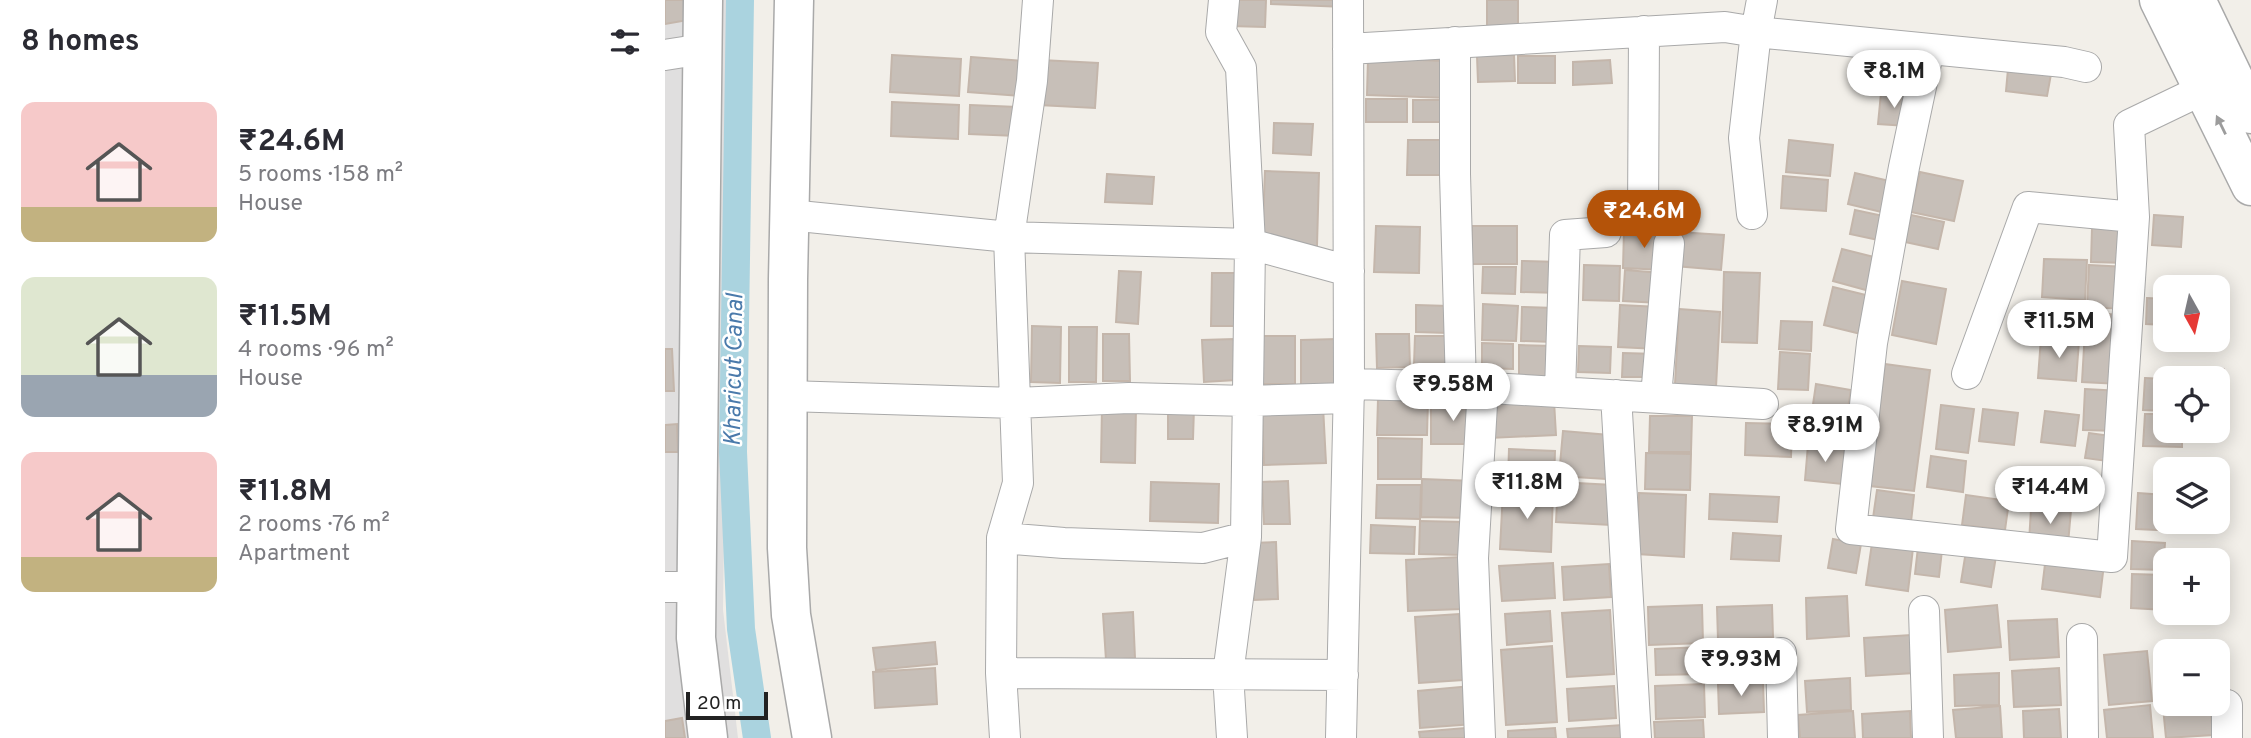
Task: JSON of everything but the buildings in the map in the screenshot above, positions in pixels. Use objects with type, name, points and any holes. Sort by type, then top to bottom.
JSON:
[{"type":"street","points":[[703,0],[681,587],[696,638],[708,738]]},
{"type":"street","points":[[794,0],[789,215],[787,548],[791,615],[812,738]]},
{"type":"street","points":[[1005,738],[1001,673],[1002,538],[1018,483],[1009,237],[1032,81],[1038,0]]},
{"type":"street","points":[[1224,0],[1221,32],[1241,68],[1250,244],[1245,537],[1228,674],[1232,738]]},
{"type":"street","points":[[1341,738],[1349,391],[1347,0]]},
{"type":"street","points":[[1752,214],[1744,138],[1762,0]]},
{"type":"street","points":[[2159,0],[2251,186]]},
{"type":"street","points":[[2196,0],[2251,114]]},
{"type":"street","points":[[1348,49],[1725,27],[2064,62],[2086,67]]},
{"type":"street","points":[[1560,391],[1565,235],[1606,232],[1610,214],[1643,217],[1644,32]]},
{"type":"street","points":[[1455,42],[1455,174],[1472,387],[1473,558],[1480,738]]},
{"type":"street","points":[[665,55],[703,49]]},
{"type":"street","points":[[1929,49],[1872,343],[1851,529],[2112,557],[2134,217],[2129,125],[2204,89]]},
{"type":"street","points":[[1967,374],[2028,207],[2134,217]]},
{"type":"street","points":[[789,215],[1009,237],[1250,244],[1349,271]]},
{"type":"street","points":[[1656,397],[1669,244]]},
{"type":"street","points":[[787,396],[1015,403],[1129,398],[1248,401],[1349,391],[1472,387],[1763,404]]},
{"type":"street","points":[[1616,395],[1636,738]]},
{"type":"street","points":[[1002,538],[1203,548],[1245,537]]},
{"type":"street","points":[[1924,611],[1928,738]]},
{"type":"street","points":[[2082,639],[2083,738]]},
{"type":"street","points":[[1781,653],[1783,738]]},
{"type":"street","points":[[1001,673],[1343,675]]},
{"type":"street","points":[[2227,716],[2227,738]]},
{"type":"shaded area","points":[[665,0],[731,0],[723,610],[738,738],[665,738]]},
{"type":"waterway","name":"Kharicut Canal","points":[[740,0],[733,452],[741,629],[757,738]]}]
